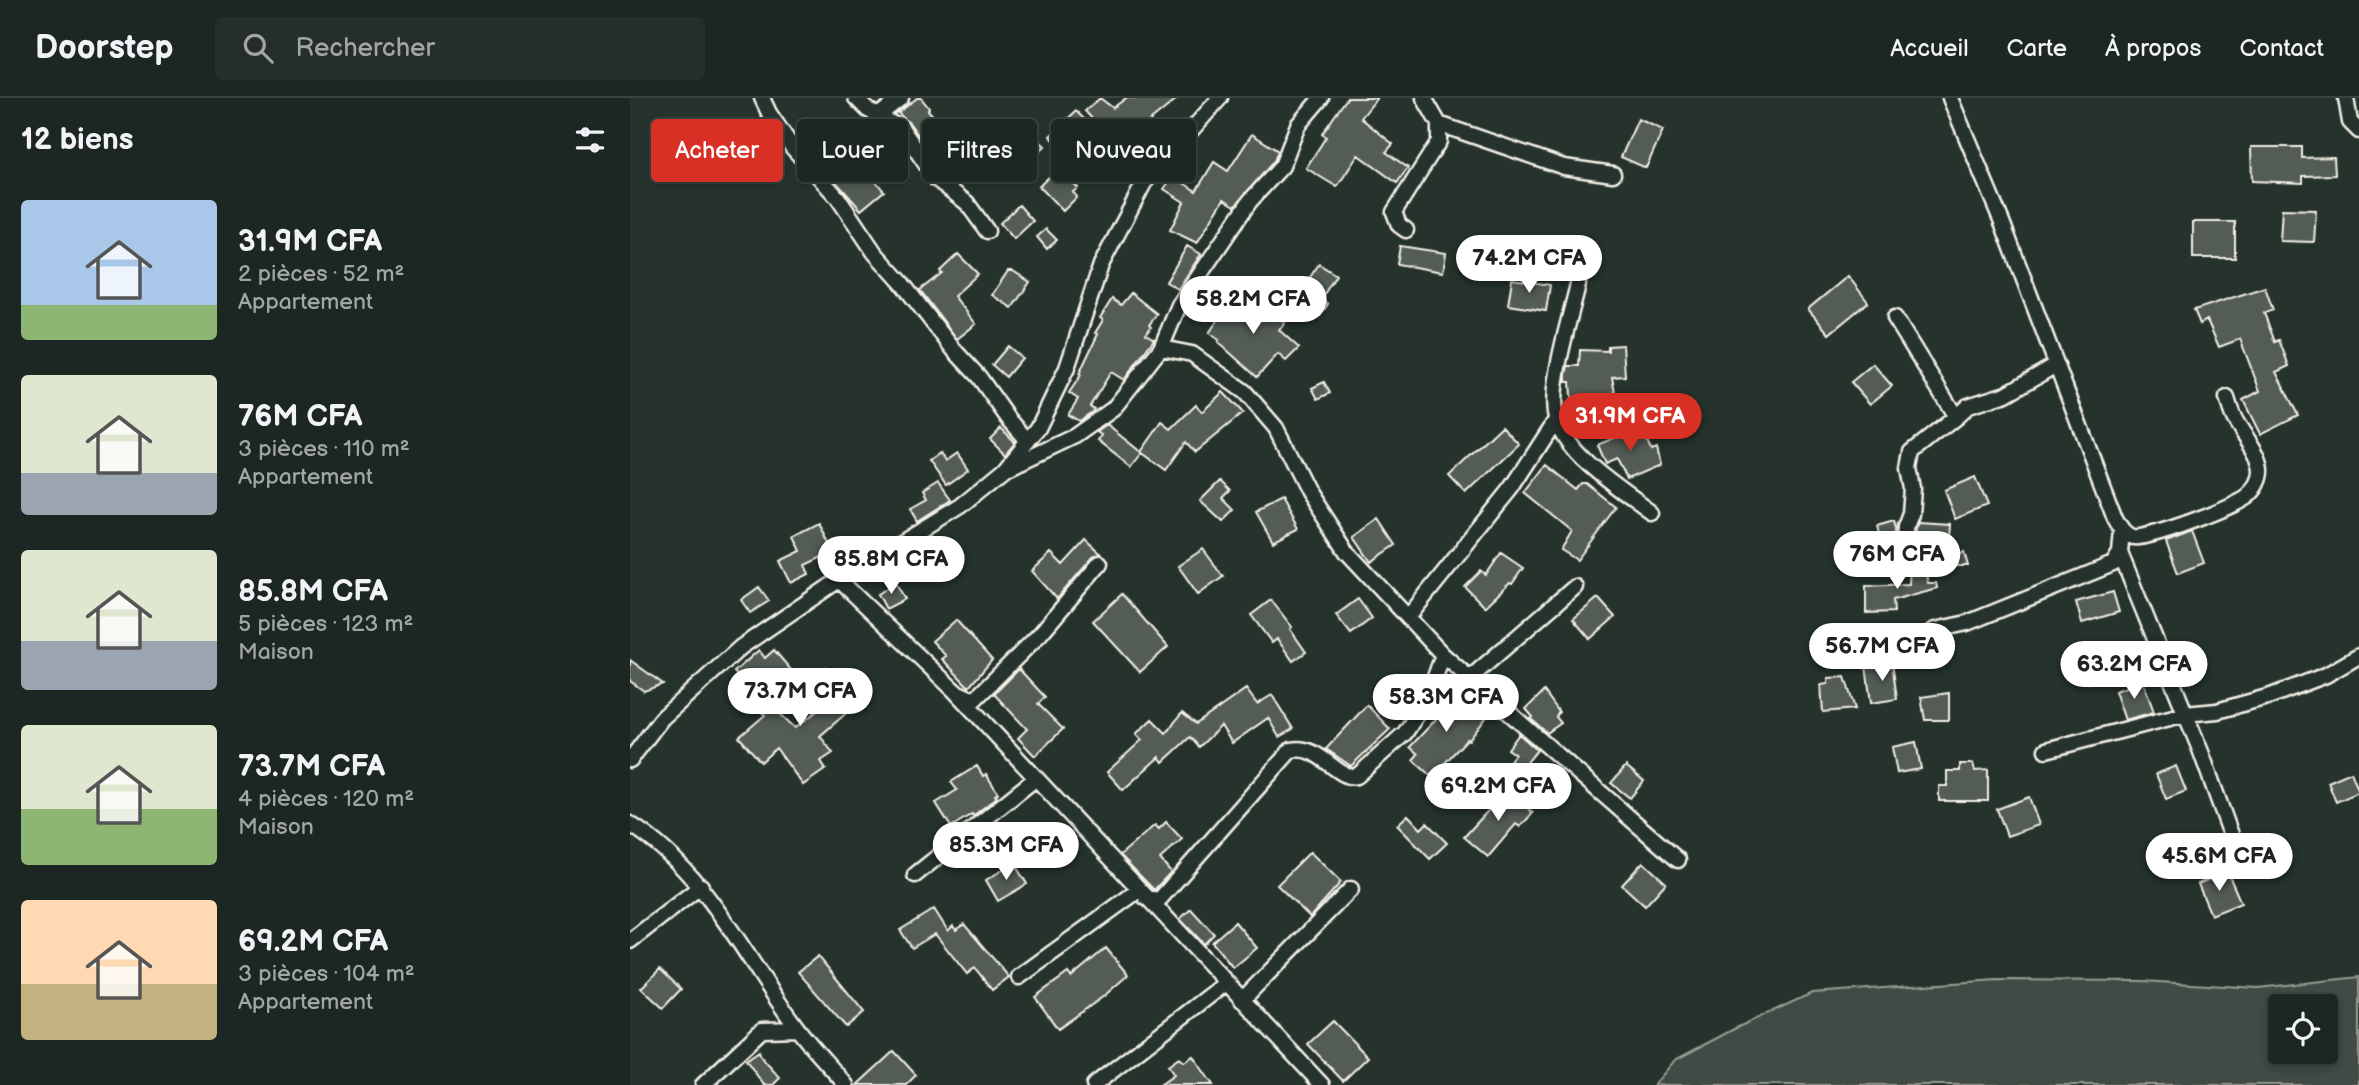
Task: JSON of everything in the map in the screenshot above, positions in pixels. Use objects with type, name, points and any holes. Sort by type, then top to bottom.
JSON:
[{"type":"street","points":[[762,98],[792,147],[838,198],[875,253],[979,377],[1028,441]]},
{"type":"street","points":[[856,98],[878,116],[902,130],[936,179],[967,203],[987,230]]},
{"type":"street","points":[[878,116],[901,98]]},
{"type":"street","points":[[630,760],[662,718],[741,647],[839,580],[960,506],[1004,469],[1038,428],[1067,368],[1101,265],[1144,183],[1220,98]]},
{"type":"street","points":[[1004,469],[1075,436],[1113,408],[1161,348],[1178,305],[1250,201],[1282,166],[1298,125],[1321,98]]},
{"type":"street","points":[[1406,230],[1399,225],[1394,212],[1439,141],[1439,124],[1424,98]]},
{"type":"street","points":[[1950,98],[2002,222],[2110,506],[2122,530],[2130,537],[2142,538],[2186,523],[2247,498],[2256,488],[2261,472],[2256,455],[2233,416],[2227,398]]},
{"type":"street","points":[[2346,98],[2350,122],[2359,131]]},
{"type":"street","points":[[1439,124],[1564,167],[1613,174]]},
{"type":"street","points":[[1578,284],[1555,384],[1556,420],[1568,441],[1591,465],[1652,513]]},
{"type":"street","points":[[1895,318],[1956,417]]},
{"type":"street","points":[[1161,348],[1192,354],[1245,392],[1276,428],[1308,492],[1347,552],[1444,655],[1678,860]]},
{"type":"street","points":[[1905,550],[1913,489],[1909,468],[1912,452],[1968,406],[2006,394],[2056,365]]},
{"type":"street","points":[[1409,616],[1512,488],[1556,420]]},
{"type":"street","points":[[2122,530],[2120,553],[2234,843]]},
{"type":"street","points":[[1830,643],[1919,640],[1936,630],[1977,619],[2113,564],[2120,553]]},
{"type":"street","points":[[955,691],[974,700],[1040,634],[1100,563]]},
{"type":"street","points":[[839,580],[955,691],[1242,1000],[1315,1083]]},
{"type":"street","points":[[1470,678],[1575,587]]},
{"type":"street","points":[[1142,894],[1159,900],[1292,750],[1305,749],[1320,755],[1347,776],[1357,776],[1405,733],[1427,699],[1444,655]]},
{"type":"street","points":[[2046,750],[2185,714],[2217,711],[2271,696],[2326,675],[2359,656]]},
{"type":"street","points":[[915,876],[1035,779]]},
{"type":"street","points":[[630,824],[655,839],[701,886],[798,1029],[846,1085]]},
{"type":"street","points":[[630,941],[701,886]]},
{"type":"street","points":[[1242,1000],[1351,889]]},
{"type":"street","points":[[1019,977],[1142,894]]},
{"type":"street","points":[[1094,1085],[1226,983]]},
{"type":"street","points":[[703,1085],[762,1030],[798,1029]]},
{"type":"shaded area","points":[[2359,977],[2359,1085],[1654,1085],[1675,1060],[1812,993],[1997,980],[2142,981],[2258,988]]},
{"type":"building","points":[[917,98],[921,98],[936,119],[922,119],[922,140],[908,119],[898,113]]},
{"type":"building","points":[[1100,98],[1113,108],[1126,98],[1178,98],[1152,119],[1092,119],[1085,111]]},
{"type":"building","points":[[1347,98],[1377,98],[1361,118],[1393,144],[1386,152],[1408,168],[1397,183],[1358,155],[1337,187],[1306,168],[1326,137],[1322,134]]},
{"type":"building","points":[[1076,111],[1084,119],[1068,119]]},
{"type":"building","points":[[1638,119],[1663,130],[1646,168],[1621,157]]},
{"type":"building","points":[[1252,134],[1278,151],[1274,161],[1235,206],[1224,199],[1197,243],[1170,230],[1184,202],[1164,189],[1169,182],[1182,182],[1196,191],[1214,162],[1228,171]]},
{"type":"building","points":[[1037,138],[1045,146],[1037,154]]},
{"type":"building","points":[[2251,147],[2302,147],[2302,158],[2334,157],[2335,175],[2303,176],[2303,183],[2252,181]]},
{"type":"building","points":[[1051,175],[1051,182],[1072,182],[1078,188],[1073,192],[1077,197],[1063,211],[1039,186]]},
{"type":"building","points":[[836,182],[876,182],[884,191],[861,210]]},
{"type":"building","points":[[1019,205],[1033,221],[1014,239],[1000,223]]},
{"type":"building","points":[[2282,209],[2316,210],[2314,242],[2280,241]]},
{"type":"building","points":[[2193,222],[2235,222],[2235,258],[2193,258]]},
{"type":"building","points":[[1046,229],[1057,240],[1047,249],[1037,237]]},
{"type":"building","points":[[1187,246],[1201,254],[1178,289],[1166,282]]},
{"type":"building","points":[[1400,246],[1446,253],[1443,272],[1397,264]]},
{"type":"building","points":[[958,254],[978,274],[954,296],[976,324],[957,339],[920,290],[942,273],[940,271]]},
{"type":"building","points":[[1319,264],[1336,275],[1321,299],[1328,304],[1320,316],[1295,299]]},
{"type":"building","points":[[1008,271],[1013,271],[1030,282],[1012,308],[992,295]]},
{"type":"building","points":[[1848,276],[1868,302],[1829,334],[1808,309]]},
{"type":"building","points":[[1512,279],[1550,285],[1546,311],[1508,305]]},
{"type":"building","points":[[2265,287],[2273,310],[2264,313],[2275,342],[2279,340],[2289,366],[2276,372],[2298,415],[2260,434],[2243,400],[2260,391],[2240,339],[2219,347],[2207,320],[2200,324],[2194,310]]},
{"type":"building","points":[[1131,293],[1157,314],[1146,334],[1154,339],[1124,380],[1111,372],[1090,406],[1094,409],[1079,421],[1068,415],[1078,399],[1069,393],[1081,375],[1079,374],[1098,334],[1095,333],[1103,320],[1100,318],[1112,299],[1121,305]]},
{"type":"building","points":[[1256,297],[1285,323],[1279,330],[1299,348],[1286,361],[1278,354],[1257,377],[1209,333],[1225,310],[1231,314],[1240,300],[1247,307]]},
{"type":"building","points":[[1623,345],[1625,376],[1612,377],[1616,398],[1601,401],[1602,407],[1572,410],[1570,382],[1566,382],[1566,374],[1568,366],[1579,366],[1580,350],[1608,351],[1608,346]]},
{"type":"building","points":[[1008,346],[1022,358],[1006,377],[992,365]]},
{"type":"building","points":[[1873,364],[1892,386],[1870,404],[1851,382]]},
{"type":"building","points":[[1324,382],[1330,393],[1318,399],[1312,388]]},
{"type":"building","points":[[1223,392],[1243,413],[1195,452],[1186,442],[1166,470],[1141,452],[1162,422],[1171,429],[1196,405],[1202,412]]},
{"type":"building","points":[[1107,425],[1142,453],[1131,467],[1098,441],[1102,436],[1097,432]]},
{"type":"building","points":[[1502,426],[1519,444],[1466,494],[1449,476]]},
{"type":"building","points":[[1641,427],[1651,450],[1656,448],[1660,465],[1627,479],[1617,459],[1605,464],[1597,445]]},
{"type":"building","points":[[1001,428],[1015,442],[1005,454],[990,439]]},
{"type":"building","points":[[940,453],[945,461],[957,453],[968,469],[946,485],[929,461]]},
{"type":"building","points":[[1547,465],[1578,490],[1583,484],[1587,484],[1616,507],[1577,560],[1561,550],[1572,531],[1525,493]]},
{"type":"building","points":[[1975,477],[1987,506],[1955,519],[1944,490]]},
{"type":"building","points":[[1220,481],[1230,491],[1223,498],[1235,510],[1223,522],[1200,501]]},
{"type":"building","points":[[938,483],[950,500],[917,521],[910,509],[926,500],[922,493]]},
{"type":"building","points":[[1281,499],[1298,529],[1273,542],[1256,512]]},
{"type":"building","points":[[1379,519],[1396,545],[1371,562],[1354,537]]},
{"type":"building","points":[[1894,521],[1895,548],[1882,546],[1877,526]]},
{"type":"building","points":[[1918,522],[1950,524],[1948,552],[1915,549]]},
{"type":"building","points":[[819,523],[833,552],[805,565],[809,574],[791,583],[780,561],[801,551],[794,536]]},
{"type":"building","points":[[2192,531],[2204,563],[2178,573],[2166,541]]},
{"type":"building","points":[[1086,540],[1101,554],[1093,557],[1057,599],[1032,571],[1051,553],[1063,565]]},
{"type":"building","points":[[1203,549],[1223,576],[1198,594],[1178,566]]},
{"type":"building","points":[[1964,552],[1968,566],[1929,566],[1929,561]]},
{"type":"building","points":[[1501,553],[1523,568],[1512,584],[1485,607],[1465,587],[1481,571],[1486,575]]},
{"type":"building","points":[[1923,563],[1928,583],[1936,583],[1937,588],[1893,600],[1894,612],[1866,613],[1866,586],[1909,584],[1910,566]]},
{"type":"building","points":[[896,583],[905,599],[886,609],[878,594]]},
{"type":"building","points":[[759,587],[769,601],[750,613],[741,600]]},
{"type":"building","points":[[2113,592],[2119,612],[2082,623],[2076,602]]},
{"type":"building","points":[[1122,594],[1168,647],[1140,672],[1093,621]]},
{"type":"building","points":[[1598,598],[1615,617],[1590,639],[1573,619]]},
{"type":"building","points":[[1358,599],[1372,618],[1351,634],[1336,615]]},
{"type":"building","points":[[1271,600],[1292,627],[1290,629],[1306,652],[1293,661],[1277,639],[1272,643],[1251,615]]},
{"type":"building","points":[[956,620],[992,660],[969,687],[942,659],[946,656],[932,641]]},
{"type":"building","points":[[2106,647],[2116,672],[2089,683],[2079,658]]},
{"type":"building","points":[[759,650],[765,658],[774,650],[791,670],[769,689],[757,675],[746,685],[734,672]]},
{"type":"building","points":[[630,660],[663,684],[644,691],[630,681]]},
{"type":"building","points":[[1892,662],[1897,699],[1871,703],[1866,666]]},
{"type":"building","points":[[826,668],[858,703],[820,736],[833,753],[821,761],[826,769],[803,785],[776,748],[761,762],[739,737],[765,715],[743,694],[751,686],[795,728],[821,708],[803,688]]},
{"type":"building","points":[[1019,669],[1045,697],[1038,704],[1063,729],[1035,756],[1018,738],[1027,729],[994,694]]},
{"type":"building","points":[[1845,677],[1855,709],[1823,712],[1821,685],[1828,684],[1828,678]]},
{"type":"building","points":[[2143,681],[2154,712],[2125,720],[2115,691]]},
{"type":"building","points":[[1246,689],[1257,704],[1272,695],[1293,729],[1279,737],[1268,718],[1232,743],[1221,726],[1199,747],[1190,737],[1163,762],[1159,757],[1123,790],[1107,772],[1142,740],[1136,734],[1152,719],[1166,733],[1182,713],[1196,724]]},
{"type":"building","points":[[1544,691],[1559,712],[1556,717],[1561,723],[1547,733],[1531,719],[1533,717],[1526,709]]},
{"type":"building","points":[[1450,692],[1486,718],[1469,740],[1467,739],[1432,777],[1413,760],[1418,754],[1410,747],[1438,717],[1444,707],[1440,705]]},
{"type":"building","points":[[1949,693],[1949,720],[1925,720],[1921,697]]},
{"type":"building","points":[[1367,705],[1390,729],[1351,766],[1326,749]]},
{"type":"building","points":[[1519,734],[1537,750],[1512,781],[1501,772],[1515,754],[1508,749]]},
{"type":"building","points":[[1916,742],[1921,769],[1897,773],[1892,747]]},
{"type":"building","points":[[1960,764],[1973,764],[1975,771],[1988,770],[1988,801],[1939,801],[1939,786],[1947,786],[1947,771],[1960,771]]},
{"type":"building","points":[[977,766],[983,776],[986,774],[998,793],[995,795],[997,797],[973,816],[972,814],[951,827],[936,803],[957,790],[951,782]]},
{"type":"building","points":[[1626,766],[1644,781],[1630,798],[1611,783]]},
{"type":"building","points":[[2176,766],[2186,791],[2166,799],[2156,774]]},
{"type":"building","points":[[2351,772],[2359,792],[2336,802],[2328,782]]},
{"type":"building","points":[[1507,790],[1533,813],[1520,827],[1516,824],[1488,857],[1464,837]]},
{"type":"building","points":[[2029,797],[2039,825],[2007,836],[1997,809]]},
{"type":"building","points":[[1408,815],[1421,829],[1427,823],[1447,843],[1430,859],[1397,825]]},
{"type":"building","points":[[1166,822],[1182,839],[1160,859],[1171,872],[1154,890],[1120,855],[1155,825],[1159,829]]},
{"type":"building","points":[[1310,852],[1341,882],[1310,917],[1277,885]]},
{"type":"building","points":[[1643,862],[1666,883],[1645,906],[1622,885]]},
{"type":"building","points":[[1014,863],[1027,884],[998,901],[986,880]]},
{"type":"building","points":[[2227,871],[2241,903],[2211,915],[2198,884]]},
{"type":"building","points":[[934,909],[948,931],[953,926],[956,930],[964,924],[1009,977],[992,990],[975,968],[967,974],[935,934],[912,948],[900,930]]},
{"type":"building","points":[[1191,909],[1214,934],[1204,944],[1180,919]]},
{"type":"building","points":[[1235,922],[1257,948],[1233,968],[1212,942]]},
{"type":"building","points":[[1106,948],[1128,975],[1058,1029],[1035,997],[1068,973],[1071,977]]},
{"type":"building","points":[[818,956],[864,1012],[846,1027],[798,972]]},
{"type":"building","points":[[660,969],[681,989],[663,1008],[641,988]]},
{"type":"building","points":[[1333,1021],[1368,1057],[1343,1081],[1308,1044]]},
{"type":"building","points":[[759,1051],[761,1057],[780,1078],[773,1085],[764,1085],[746,1060]]},
{"type":"building","points":[[894,1051],[916,1075],[906,1085],[857,1085]]},
{"type":"building","points":[[1193,1056],[1213,1085],[1160,1085],[1174,1075],[1168,1066],[1179,1058],[1184,1062]]}]
